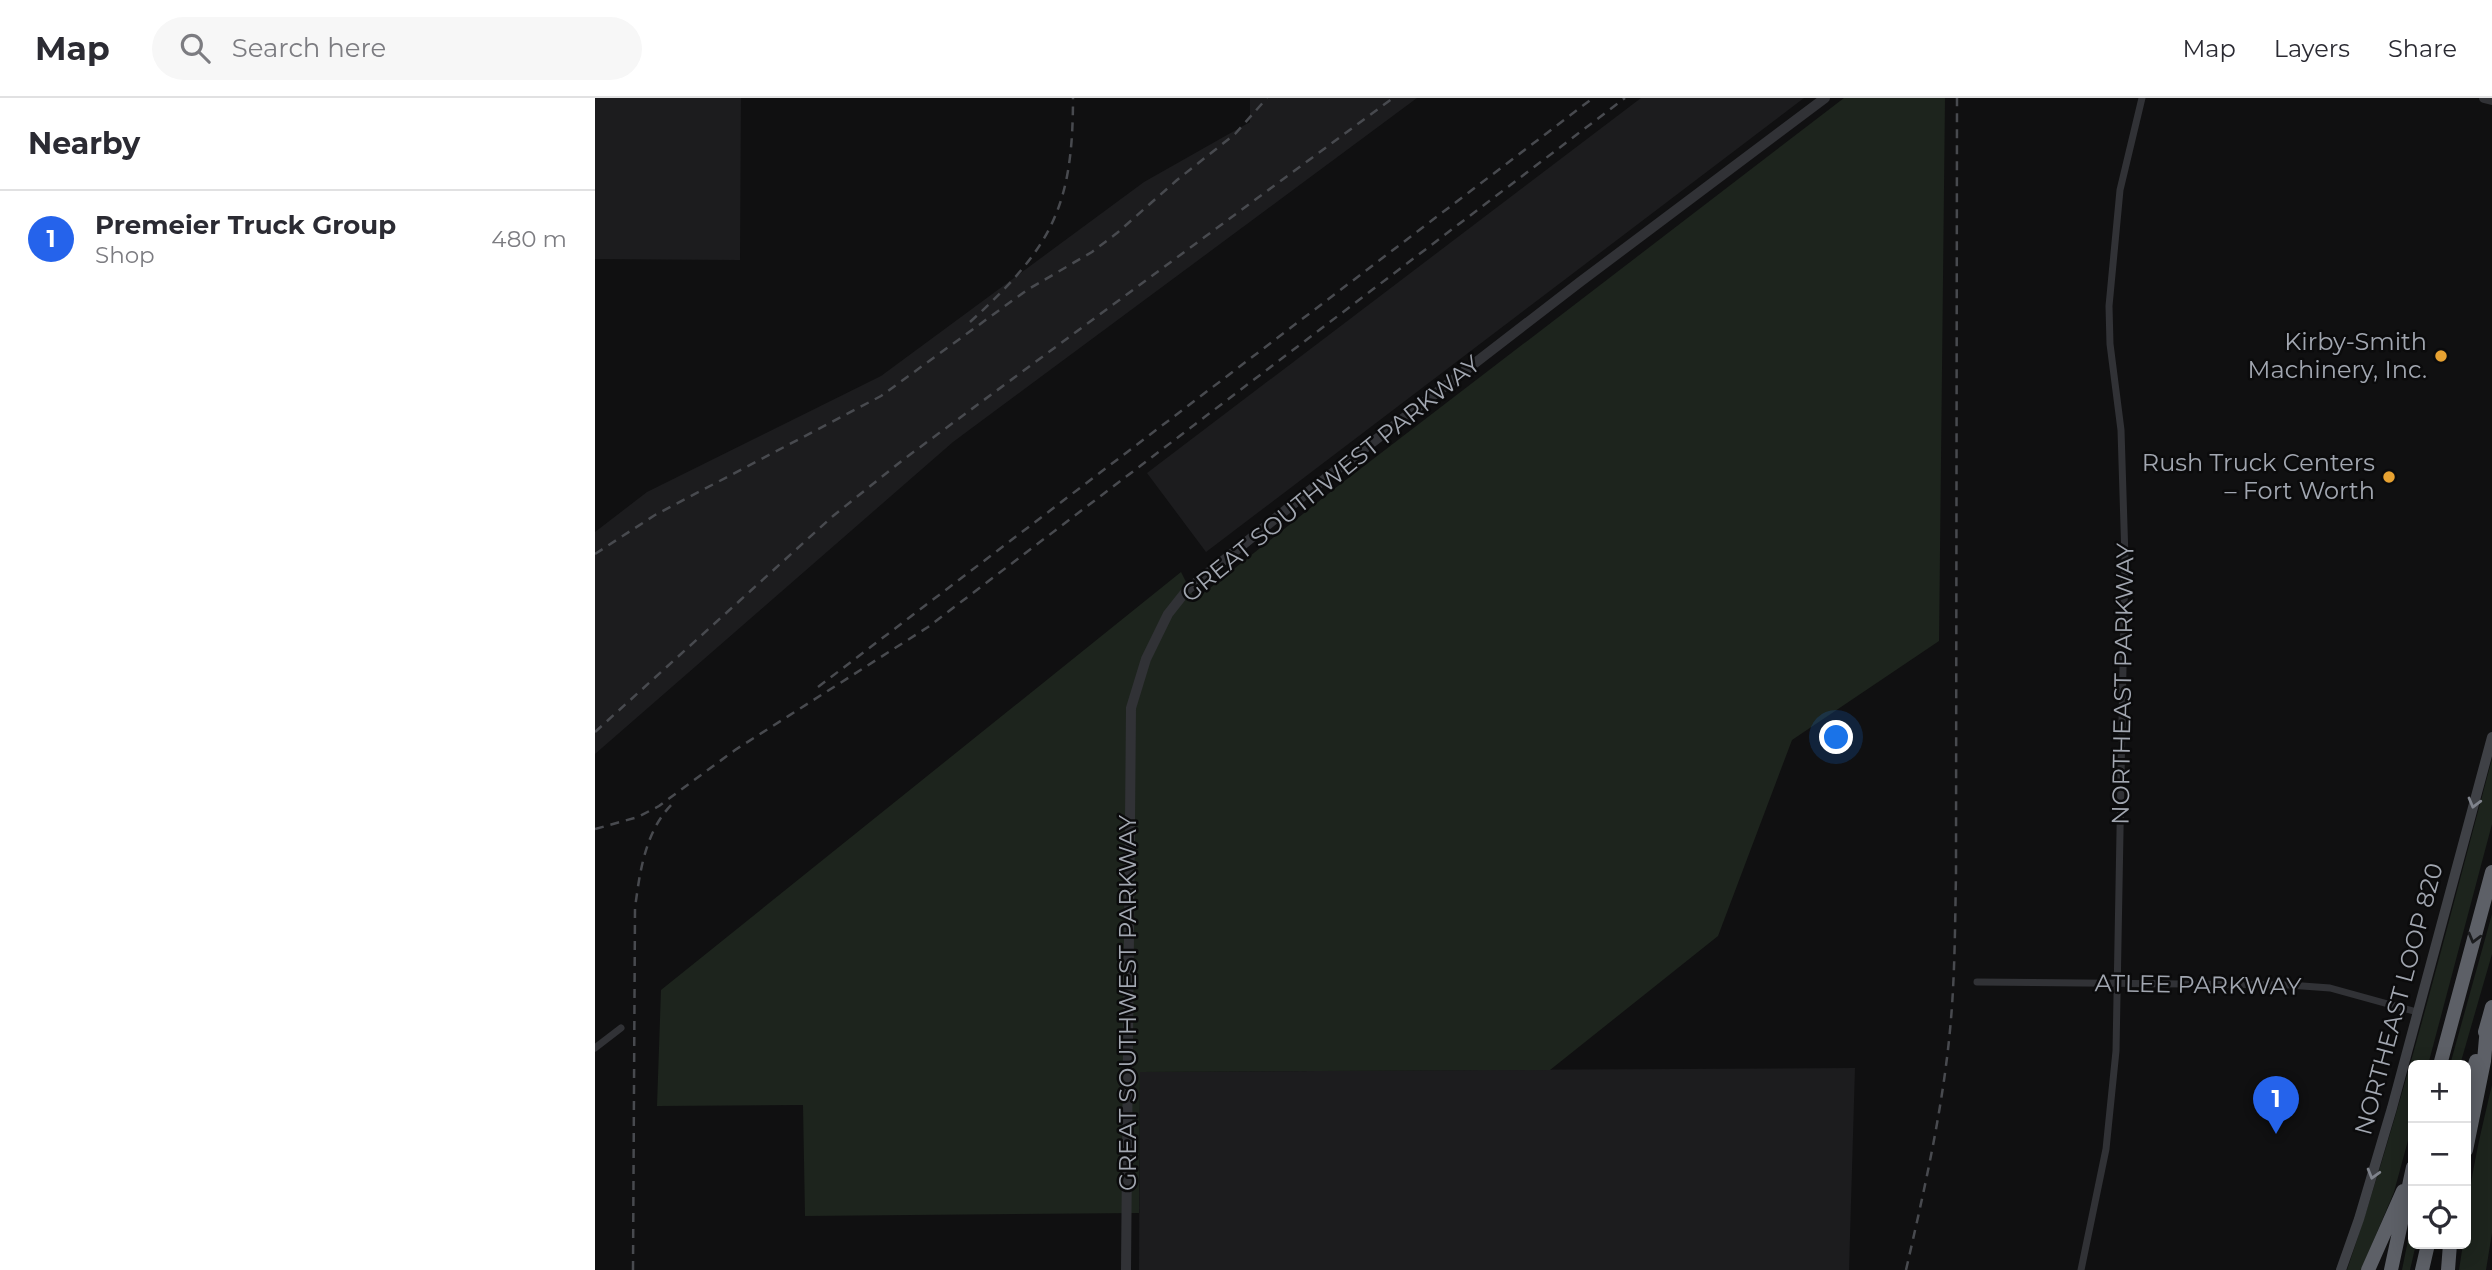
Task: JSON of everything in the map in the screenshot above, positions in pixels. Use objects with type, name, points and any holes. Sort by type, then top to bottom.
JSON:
[{"type":"highway","points":[[2441,1060],[2492,872]]},
{"type":"highway","points":[[2471,1078],[2492,1007]]},
{"type":"highway","points":[[2471,1125],[2484,1061],[2487,1026]]},
{"type":"highway","points":[[2368,1270],[2408,1181]]},
{"type":"highway","points":[[2391,1270],[2409,1186]]},
{"type":"highway","points":[[2422,1270],[2427,1249]]},
{"type":"highway","points":[[2448,1270],[2450,1249]]},
{"type":"main road","name":"NORTHEAST LOOP 820","points":[[2341,1270],[2374,1171],[2492,737]]},
{"type":"street","name":"GREAT SOUTHWEST PARKWAY","points":[[1126,1270],[1131,708],[1146,659],[1168,614],[1187,590],[1308,492],[1587,276],[1825,98]]},
{"type":"street","name":"NORTHEAST PARKWAY","points":[[2081,1270],[2106,1149],[2116,1051],[2125,503],[2109,306],[2120,190],[2142,98]]},
{"type":"street","points":[[2484,98],[2492,100]]},
{"type":"street","name":"ATLEE PARKWAY","points":[[1977,982],[2307,986],[2330,988],[2417,1012]]},
{"type":"street","points":[[595,1048],[621,1027]]},
{"type":"shaded area","points":[[595,98],[741,98],[740,260],[595,259]]},
{"type":"shaded area","points":[[1250,98],[1417,98],[953,442],[595,754],[595,532],[647,492],[881,376],[1144,182],[1250,122]]},
{"type":"shaded area","points":[[1641,98],[1804,98],[1206,552],[1147,473]]},
{"type":"shaded area","points":[[1844,98],[1945,98],[1939,641],[1792,740],[1718,936],[1550,1070],[1140,1072],[1139,1213],[805,1216],[803,1105],[657,1106],[661,990],[1181,572],[1195,600],[1338,486]]},
{"type":"shaded area","points":[[2492,759],[2492,824],[2429,1060],[2411,1060]]},
{"type":"shaded area","points":[[2492,914],[2492,954],[2461,1060],[2451,1060]]},
{"type":"shaded area","points":[[1855,1068],[1849,1270],[1139,1270],[1140,1072]]},
{"type":"shaded area","points":[[2408,1073],[2408,1140],[2394,1192],[2361,1270],[2347,1270],[2368,1207]]},
{"type":"shaded area","points":[[2492,1085],[2492,1233],[2486,1270],[2459,1270],[2462,1249],[2471,1249],[2471,1187]]},
{"type":"shaded area","points":[[2408,1240],[2408,1249],[2415,1249],[2410,1270],[2402,1270]]},
{"type":"railway","points":[[970,322],[1020,271],[1038,248],[1052,223],[1062,198],[1068,169],[1073,98]]},
{"type":"railway","points":[[595,554],[655,515],[881,396],[1027,290],[1092,252],[1117,233],[1235,134],[1267,98]]},
{"type":"railway","points":[[595,732],[833,516],[904,459],[1393,98]]},
{"type":"railway","points":[[818,687],[1593,98]]},
{"type":"railway","points":[[595,829],[638,817],[659,806],[735,750],[928,627],[1625,98]]},
{"type":"railway","points":[[1906,1270],[1939,1114],[1948,1051],[1953,983],[1956,875],[1957,98]]},
{"type":"railway","points":[[633,1270],[635,908],[645,852],[656,826],[673,803]]},
{"type":"place","name":"Kirby-Smith Machinery, Inc.","points":[[2441,356]]},
{"type":"place","name":"Rush Truck Centers – Fort Worth","points":[[2389,477]]},
{"type":"place","name":"Premeier Truck Group","points":[[2276,1134]]}]
